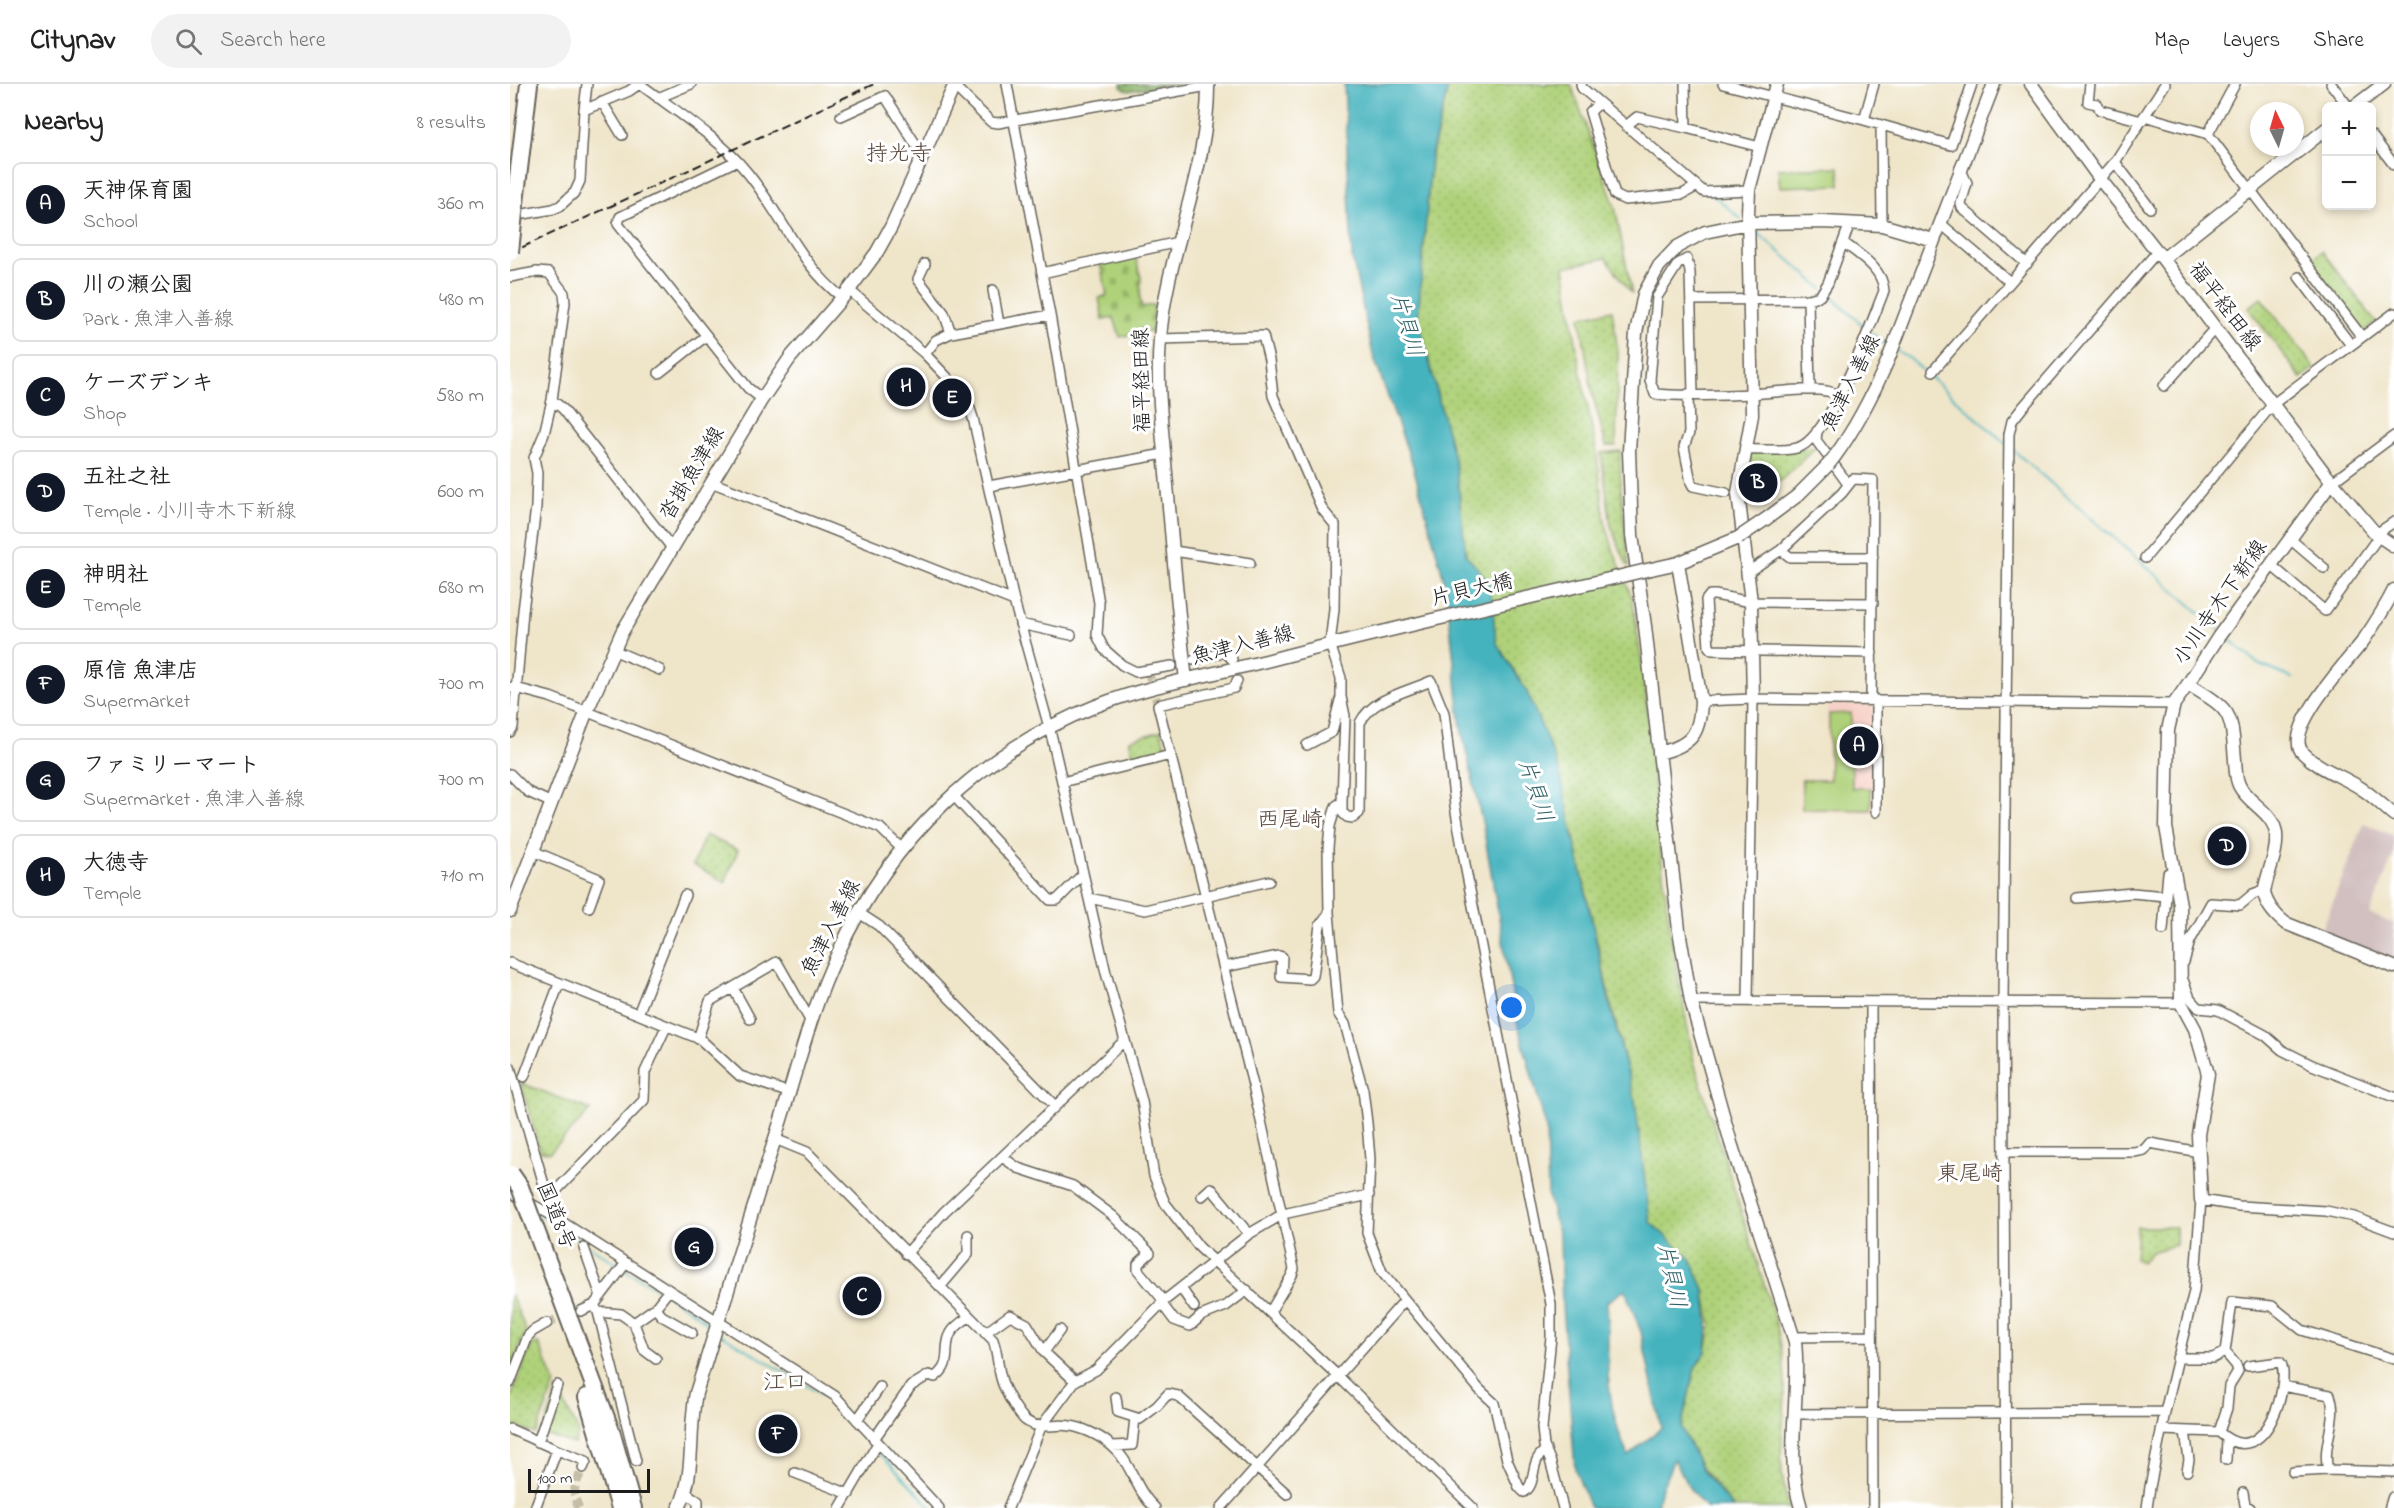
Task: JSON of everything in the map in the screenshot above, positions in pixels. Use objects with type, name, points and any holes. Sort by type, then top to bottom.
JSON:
[{"type":"highway","points":[[510,252],[512,210],[529,84]]},
{"type":"highway","name":"国道8号","points":[[511,1172],[511,1184],[527,1218],[610,1431],[633,1508]]},
{"type":"highway","name":"国道8号","points":[[527,1218],[585,1391],[620,1508]]},
{"type":"main road","name":"魚津入善線","points":[[1612,578],[1678,563],[1738,538],[1797,496],[1831,461],[1871,398],[1898,336],[1960,168],[1994,84]]},
{"type":"main road","name":"福平経田線","points":[[2031,84],[2100,179],[2331,483],[2378,535],[2394,546]]},
{"type":"main road","points":[[2360,102],[2384,84]]},
{"type":"main road","name":"沓掛魚津線","points":[[510,910],[586,713],[613,650],[630,618],[762,399],[790,358],[846,294],[877,252],[891,227],[955,85]]},
{"type":"main road","name":"福平経田線","points":[[1186,680],[1158,374],[1165,299],[1207,122],[1208,85]]},
{"type":"main road","points":[[1753,699],[1751,602],[1738,493],[1739,477],[1752,415],[1749,190],[1776,90]]},
{"type":"main road","points":[[2160,255],[2250,190],[2322,132]]},
{"type":"main road","points":[[1801,1508],[1795,1490],[1791,1456],[1798,1371],[1794,1337],[1731,1143],[1690,1001],[1679,930],[1632,535],[1629,491],[1636,333],[1644,294],[1659,266],[1677,247],[1705,232],[1748,223],[1850,223],[1882,225],[1933,240]]},
{"type":"main road","name":"小川寺木下新線","points":[[2264,890],[2276,843],[2276,832],[2272,822],[2246,797],[2239,786],[2236,778],[2234,732],[2230,719],[2224,709],[2188,684],[2219,636],[2331,483]]},
{"type":"main road","points":[[1659,753],[1678,748],[1695,735],[1700,720],[1701,700],[1678,563]]},
{"type":"main road","name":"片貝大橋","points":[[1335,643],[1612,578]]},
{"type":"main road","points":[[2394,591],[2363,641],[2319,696],[2300,730],[2298,743],[2301,752],[2322,767],[2363,789],[2394,815]]},
{"type":"main road","name":"魚津入善線","points":[[679,1508],[686,1493],[690,1467],[692,1414],[718,1322],[811,1022],[824,985],[859,913],[901,848],[952,794],[989,763],[1047,727],[1098,705],[1186,680],[1335,643]]},
{"type":"main road","points":[[2188,684],[2174,704],[2168,730],[2166,827],[2180,905],[2181,1003],[2195,1029],[2208,1074],[2198,1135],[2201,1200]]},
{"type":"main road","points":[[2264,890],[2265,900],[2276,916],[2285,923],[2394,967]]},
{"type":"main road","points":[[2391,1508],[2394,1498]]},
{"type":"street","points":[[512,210],[553,209],[560,206],[575,192],[580,181],[587,84]]},
{"type":"street","points":[[584,110],[629,91],[639,84],[658,98],[746,170],[786,230],[829,288],[846,294],[925,354],[966,397],[974,418],[1014,601],[1062,782],[1106,973],[1142,1101],[1154,1176],[1165,1203],[1199,1247],[1214,1262],[1337,1375],[1473,1508]]},
{"type":"street","points":[[658,98],[691,84]]},
{"type":"street","points":[[1007,84],[1050,315],[1099,603],[1097,635],[1104,649],[1122,665],[1136,672],[1172,666]]},
{"type":"street","points":[[1581,84],[1582,88],[1599,103],[1704,192],[1749,190]]},
{"type":"street","points":[[1685,84],[1686,128]]},
{"type":"street","points":[[1724,84],[1776,90],[1881,126],[1951,145],[1972,84]]},
{"type":"street","points":[[1864,120],[1874,84]]},
{"type":"street","points":[[2090,84],[2088,102],[2097,104],[2100,110],[2208,134],[2362,337]]},
{"type":"street","points":[[1933,371],[2115,162],[2165,84]]},
{"type":"street","points":[[2208,134],[2235,84]]},
{"type":"street","points":[[2331,84],[2345,102]]},
{"type":"street","points":[[955,85],[991,122],[998,123],[1208,85]]},
{"type":"street","points":[[841,116],[885,96],[923,156]]},
{"type":"street","points":[[602,102],[622,135]]},
{"type":"street","points":[[1599,103],[1590,112],[1615,195],[1625,200],[1683,194],[1697,186]]},
{"type":"street","points":[[1626,126],[1637,117],[1760,147]]},
{"type":"street","points":[[1881,126],[1882,225]]},
{"type":"street","points":[[2376,141],[2394,165]]},
{"type":"street","points":[[736,161],[620,217],[618,224],[748,388],[762,399]]},
{"type":"street","points":[[2115,162],[2150,208]]},
{"type":"street","points":[[1960,168],[1967,183],[1962,208],[2027,264]]},
{"type":"street","points":[[1691,300],[1808,299],[1820,296],[1828,283],[1850,223]]},
{"type":"street","points":[[1940,223],[2010,282]]},
{"type":"street","points":[[1042,273],[1178,242]]},
{"type":"street","points":[[1746,450],[1798,448],[1810,440],[1839,396],[1865,341],[1884,291],[1884,280],[1879,272],[1844,243]]},
{"type":"street","points":[[2007,1508],[2003,1002],[2010,434],[2012,421],[2160,255]]},
{"type":"street","points":[[1726,493],[1693,486],[1691,482],[1684,447],[1689,433],[1690,394],[1691,300],[1690,272],[1687,259],[1678,264],[1657,297],[1650,380],[1654,394],[1690,394],[1750,394],[1810,390],[1834,392],[1839,396]]},
{"type":"street","points":[[925,264],[918,279],[944,313],[951,333]]},
{"type":"street","points":[[510,277],[537,272],[549,273],[564,293],[565,303],[552,400],[544,434],[534,458],[537,473],[536,507],[513,687],[513,727],[510,732]]},
{"type":"street","points":[[2299,278],[2351,345]]},
{"type":"street","points":[[993,290],[999,324]]},
{"type":"street","points":[[1808,299],[1810,390]]},
{"type":"street","points":[[2145,558],[2273,404],[2394,313]]},
{"type":"street","points":[[925,354],[936,340],[951,333],[1050,315]]},
{"type":"street","points":[[2164,386],[2215,328]]},
{"type":"street","points":[[659,373],[706,336]]},
{"type":"street","points":[[1160,339],[1263,336],[1269,360],[1273,396],[1322,509],[1335,525],[1335,643],[1341,678],[1341,697],[1332,732],[1307,745]]},
{"type":"street","points":[[552,400],[562,409],[672,548]]},
{"type":"street","points":[[1817,431],[1816,440],[1848,484]]},
{"type":"street","points":[[2331,483],[2391,438],[2394,449]]},
{"type":"street","points":[[989,486],[1164,454]]},
{"type":"street","points":[[1748,572],[1781,550],[1842,493],[1853,479],[1873,480],[1872,652],[1876,812]]},
{"type":"street","points":[[711,482],[1014,601]]},
{"type":"street","points":[[2271,565],[2325,611],[2378,535],[2394,522]]},
{"type":"street","points":[[2290,539],[2324,568]]},
{"type":"street","points":[[1781,550],[1790,557],[1873,557]]},
{"type":"street","points":[[1174,551],[1250,563]]},
{"type":"street","points":[[1872,652],[1712,650],[1709,647],[1706,600],[1710,595],[1715,595],[1751,602],[1873,603]]},
{"type":"street","points":[[1020,624],[1071,635]]},
{"type":"street","points":[[613,650],[660,670]]},
{"type":"street","points":[[1194,660],[1225,652],[1231,655],[1232,659]]},
{"type":"street","points":[[1237,681],[1234,688],[1158,705],[1224,968],[1294,1269],[1270,1312]]},
{"type":"street","points":[[1341,697],[1346,716],[1342,812],[1347,817],[1353,818],[1359,813],[1360,723],[1364,715],[1376,705],[1431,681],[1444,713],[1455,806],[1466,870],[1551,1304],[1551,1337],[1542,1428],[1563,1508]]},
{"type":"street","points":[[513,687],[550,697],[880,828],[901,848]]},
{"type":"street","points":[[1748,1000],[1753,699]]},
{"type":"street","points":[[1701,700],[2174,704]]},
{"type":"street","points":[[1062,782],[1171,755]]},
{"type":"street","points":[[510,774],[528,792],[552,803]]},
{"type":"street","points":[[952,794],[1050,900],[1057,900],[1083,874]]},
{"type":"street","points":[[1342,802],[1336,806],[1330,826],[1327,864],[1329,913],[1338,1013],[1345,1023],[1363,1090],[1370,1159],[1367,1233],[1382,1272],[1479,1389],[1494,1403],[1507,1460],[1519,1487],[1524,1492],[1530,1486],[1539,1455],[1546,1450]]},
{"type":"street","points":[[533,852],[599,879],[589,907]]},
{"type":"street","points":[[2163,930],[2168,873],[2174,871]]},
{"type":"street","points":[[1089,898],[1145,910],[1269,881]]},
{"type":"street","points":[[2264,890],[2253,894],[2240,905],[2211,903],[2190,941],[2183,965],[2179,970],[2190,998],[2199,1008],[2218,1010],[2265,1035],[2282,1050],[2312,1065],[2394,1097]]},
{"type":"street","points":[[2077,898],[2132,893],[2166,896]]},
{"type":"street","points":[[638,1014],[685,895]]},
{"type":"street","points":[[859,913],[879,926],[1055,1106]]},
{"type":"street","points":[[1224,968],[1279,956],[1282,957],[1281,977],[1310,979],[1313,976],[1320,925],[1329,913]]},
{"type":"street","points":[[698,1039],[710,1001],[777,962],[811,1022]]},
{"type":"street","points":[[510,963],[698,1039],[740,1076],[789,1093]]},
{"type":"street","points":[[524,1077],[559,984]]},
{"type":"street","points":[[733,988],[750,1019]]},
{"type":"street","points":[[1690,1001],[2181,1003]]},
{"type":"street","points":[[1870,1002],[1873,1508]]},
{"type":"street","points":[[548,1200],[644,1100],[645,1072],[666,1027]]},
{"type":"street","points":[[906,1254],[944,1212],[1125,1040]]},
{"type":"street","points":[[510,1067],[553,1216]]},
{"type":"street","points":[[775,1139],[807,1152],[993,1340],[997,1364],[1006,1391],[1025,1420],[1041,1427],[1072,1426],[1104,1440],[1125,1458],[1137,1486],[1155,1508]]},
{"type":"street","points":[[2004,1152],[2134,1152],[2144,1150],[2150,1143],[2199,1152]]},
{"type":"street","points":[[1002,1156],[1018,1168],[1072,1186],[1113,1216],[1150,1254],[1138,1264],[1138,1270],[1174,1320],[1190,1326],[1201,1316],[1226,1305],[1247,1290]]},
{"type":"street","points":[[1202,1196],[1211,1188],[1249,1234]]},
{"type":"street","points":[[510,1192],[553,1216],[835,1396],[939,1508]]},
{"type":"street","points":[[1008,1508],[1041,1427],[1076,1381],[1103,1364],[1163,1302],[1249,1234],[1283,1214],[1369,1195]]},
{"type":"street","points":[[2147,1508],[2161,1430],[2194,1291],[2201,1200],[2249,1207],[2326,1212],[2354,1217],[2394,1232]]},
{"type":"street","points":[[940,1287],[968,1254],[969,1235]]},
{"type":"street","points":[[584,1248],[601,1296]]},
{"type":"street","points":[[626,1263],[601,1296],[596,1309],[636,1461]]},
{"type":"street","points":[[1181,1288],[1194,1307]]},
{"type":"street","points":[[634,1323],[655,1308],[669,1290]]},
{"type":"street","points":[[1221,1508],[1405,1300]]},
{"type":"street","points":[[2225,1353],[2232,1302],[2272,1306],[2302,1330],[2394,1359]]},
{"type":"street","points":[[655,1308],[662,1316],[692,1333]]},
{"type":"street","points":[[581,1311],[596,1309],[621,1314],[634,1323],[644,1350],[656,1359]]},
{"type":"street","points":[[985,1333],[1010,1315],[1031,1329],[1044,1352],[1076,1381]]},
{"type":"street","points":[[840,1508],[876,1441],[911,1386],[929,1374],[935,1377],[941,1371],[947,1362],[950,1336],[969,1317]]},
{"type":"street","points":[[510,1383],[528,1336],[532,1331],[547,1323]]},
{"type":"street","points":[[1044,1352],[1060,1330]]},
{"type":"street","points":[[1794,1337],[1871,1336]]},
{"type":"street","points":[[2177,1358],[2213,1358],[2225,1353]]},
{"type":"street","points":[[2219,1432],[2227,1408],[2229,1386],[2238,1371],[2236,1365],[2225,1353]]},
{"type":"street","points":[[2161,1430],[2219,1432],[2227,1439],[2239,1443],[2251,1442],[2261,1437],[2273,1416],[2282,1386],[2283,1365],[2280,1362],[2248,1366]]},
{"type":"street","points":[[538,1442],[557,1385]]},
{"type":"street","points":[[2282,1386],[2330,1395],[2333,1407],[2325,1458],[2328,1470]]},
{"type":"street","points":[[856,1420],[880,1387]]},
{"type":"street","points":[[1116,1397],[1118,1412],[1140,1419],[1173,1393],[1287,1494]]},
{"type":"street","points":[[1794,1414],[2165,1412]]},
{"type":"street","points":[[1112,1446],[1132,1445],[1135,1418]]},
{"type":"street","points":[[510,1429],[586,1461],[583,1468]]},
{"type":"street","points":[[2185,1431],[2189,1460],[2187,1471]]},
{"type":"street","points":[[2226,1460],[2227,1439]]},
{"type":"street","points":[[535,1508],[557,1450]]},
{"type":"street","points":[[2293,1472],[2328,1470],[2394,1472]]},
{"type":"street","points":[[795,1473],[849,1494]]},
{"type":"street","points":[[686,1493],[698,1501],[698,1508]]},
{"type":"street","points":[[2243,1493],[2244,1505],[2250,1508]]},
{"type":"shaded area","points":[[1827,704],[1873,704],[1874,812],[1801,811],[1800,779],[1828,778]]},
{"type":"shaded area","points":[[2364,823],[2394,836],[2394,853],[2370,914],[2394,924],[2394,962],[2321,932]]},
{"type":"green space","points":[[1121,84],[1179,84],[1128,91],[1121,87]]},
{"type":"green space","points":[[1449,84],[1571,84],[1615,207],[1632,294],[1606,258],[1564,267],[1580,369],[1596,448],[1605,521],[1632,598],[1644,678],[1672,943],[1694,1062],[1776,1322],[1781,1346],[1785,1403],[1781,1463],[1785,1493],[1790,1508],[1734,1508],[1702,1468],[1681,1428],[1695,1368],[1706,1351],[1711,1326],[1705,1292],[1691,1259],[1650,1222],[1635,1101],[1609,996],[1559,769],[1527,692],[1496,642],[1490,583],[1466,555],[1456,467],[1418,318],[1431,159]]},
{"type":"green space","points":[[1839,167],[1840,185],[1780,187],[1778,169]]},
{"type":"green space","points":[[2322,251],[2376,322],[2361,333],[2308,262]]},
{"type":"green space","points":[[1135,255],[1141,278],[1142,307],[1154,305],[1152,332],[1140,330],[1120,337],[1114,318],[1103,320],[1099,298],[1107,295],[1100,264]]},
{"type":"green space","points":[[2261,298],[2315,368],[2301,378],[2248,308]]},
{"type":"green space","points":[[1612,310],[1618,352],[1616,446],[1606,446],[1592,392],[1580,317]]},
{"type":"green space","points":[[1815,448],[1773,488],[1738,509],[1746,450]]},
{"type":"green space","points":[[1620,451],[1621,489],[1629,566],[1611,526],[1601,453]]},
{"type":"green space","points":[[1851,713],[1852,788],[1871,788],[1871,810],[1802,809],[1802,780],[1830,780],[1829,714]]},
{"type":"green space","points":[[1161,731],[1166,750],[1159,755],[1135,761],[1129,740]]},
{"type":"green space","points":[[705,835],[738,850],[725,882],[693,865]]},
{"type":"green space","points":[[521,1083],[591,1110],[550,1152],[540,1151]]},
{"type":"green space","points":[[2137,1227],[2176,1227],[2176,1245],[2151,1252],[2142,1262],[2135,1259]]},
{"type":"green space","points":[[511,1295],[526,1330],[510,1373],[510,1298]]},
{"type":"green space","points":[[532,1344],[539,1344],[555,1383],[536,1434],[510,1425],[510,1400]]},
{"type":"green space","points":[[557,1389],[579,1432],[574,1444],[543,1434]]},
{"type":"water","name":"片貝川","points":[[1344,84],[1449,84],[1431,155],[1418,318],[1456,467],[1466,555],[1490,583],[1496,642],[1527,692],[1559,769],[1611,1009],[1635,1101],[1650,1222],[1691,1259],[1705,1292],[1708,1325],[1706,1351],[1695,1368],[1681,1428],[1704,1473],[1733,1508],[1706,1508],[1690,1489],[1674,1459],[1659,1495],[1657,1508],[1590,1508],[1575,1469],[1562,1306],[1560,1240],[1548,1196],[1546,1127],[1517,1022],[1483,826],[1461,728],[1446,587],[1413,466],[1373,355],[1352,257]],"holes":[[[1625,1290],[1641,1332],[1661,1428],[1628,1456],[1617,1426],[1610,1394],[1607,1302]]]},
{"type":"waterway","points":[[1585,84],[1600,97]]},
{"type":"waterway","points":[[1713,195],[1741,219]]},
{"type":"waterway","points":[[1752,228],[1823,289]]},
{"type":"waterway","points":[[1827,293],[1867,329]]},
{"type":"waterway","points":[[1871,333],[1888,346]]},
{"type":"waterway","points":[[1896,350],[1909,358],[2006,444]]},
{"type":"waterway","points":[[2012,449],[2218,629]]},
{"type":"waterway","points":[[2224,635],[2258,664],[2292,678]]},
{"type":"waterway","points":[[536,1212],[620,1266]]},
{"type":"waterway","points":[[624,1269],[663,1293]]},
{"type":"waterway","points":[[668,1296],[698,1315],[712,1328]]},
{"type":"waterway","points":[[719,1333],[832,1401],[873,1445]]},
{"type":"waterway","points":[[876,1449],[932,1508]]},
{"type":"tunnel","points":[[1148,671],[1158,705]]},
{"type":"tunnel","points":[[547,1323],[570,1315]]},
{"type":"tunnel","points":[[579,1508],[574,1492],[583,1468]]},
{"type":"railway","points":[[510,253],[874,84]]},
{"type":"place","name":"大徳寺","points":[[906,387]]},
{"type":"place","name":"神明社","points":[[952,398]]},
{"type":"place","name":"川の瀬公園","points":[[1758,483]]},
{"type":"place","name":"天神保育園","points":[[1859,746]]},
{"type":"place","name":"五社之社","points":[[2227,846]]},
{"type":"place","name":"ファミリーマート","points":[[694,1247]]},
{"type":"place","name":"ケーズデンキ","points":[[862,1296]]},
{"type":"place","name":"原信 魚津店","points":[[778,1434]]},
{"type":"district","name":"持光寺","points":[[899,155]]},
{"type":"district","name":"西尾崎","points":[[1290,821]]},
{"type":"district","name":"東尾崎","points":[[1970,1175]]},
{"type":"district","name":"江口","points":[[785,1384]]}]
